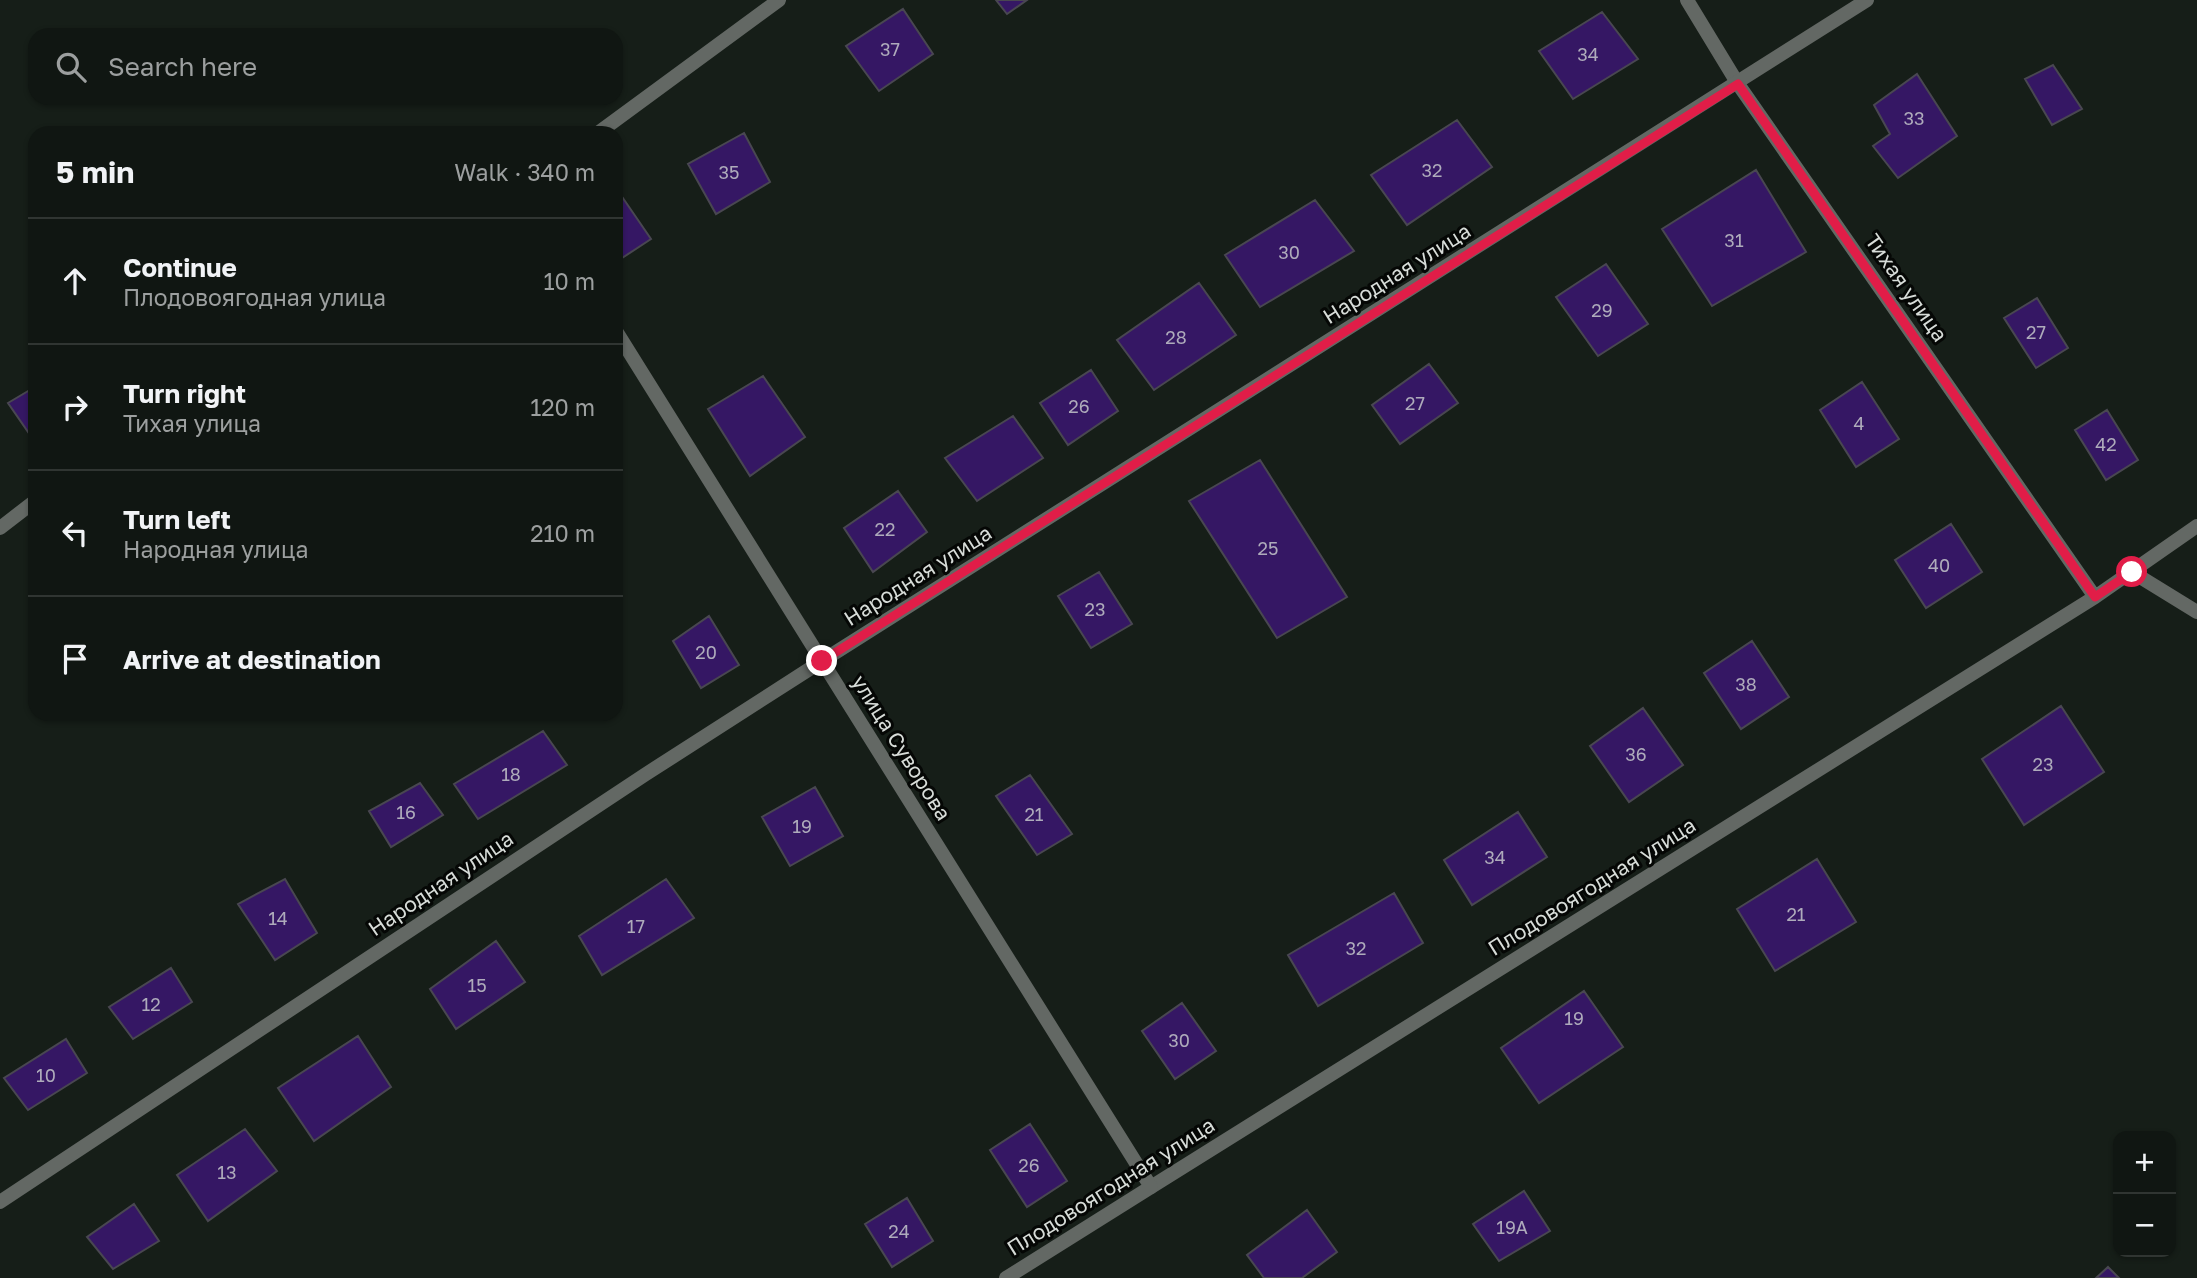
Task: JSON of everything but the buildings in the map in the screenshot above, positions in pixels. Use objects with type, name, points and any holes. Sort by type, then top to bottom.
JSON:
[{"type":"street","points":[[608,126],[779,0]]},
{"type":"street","name":"Тихая улица","points":[[1688,0],[1738,84],[2095,597]]},
{"type":"street","name":"Народная улица","points":[[0,1202],[634,781],[1867,0]]},
{"type":"street","name":"улица Суворова","points":[[623,342],[1151,1187]]},
{"type":"street","points":[[0,528],[28,507]]},
{"type":"street","name":"Плодовоягодная улица","points":[[1006,1278],[2095,597],[2197,526]]},
{"type":"street","points":[[2132,572],[2197,612]]},
{"type":"route","points":[[822,661],[1738,84],[2095,597],[2132,572]]}]
